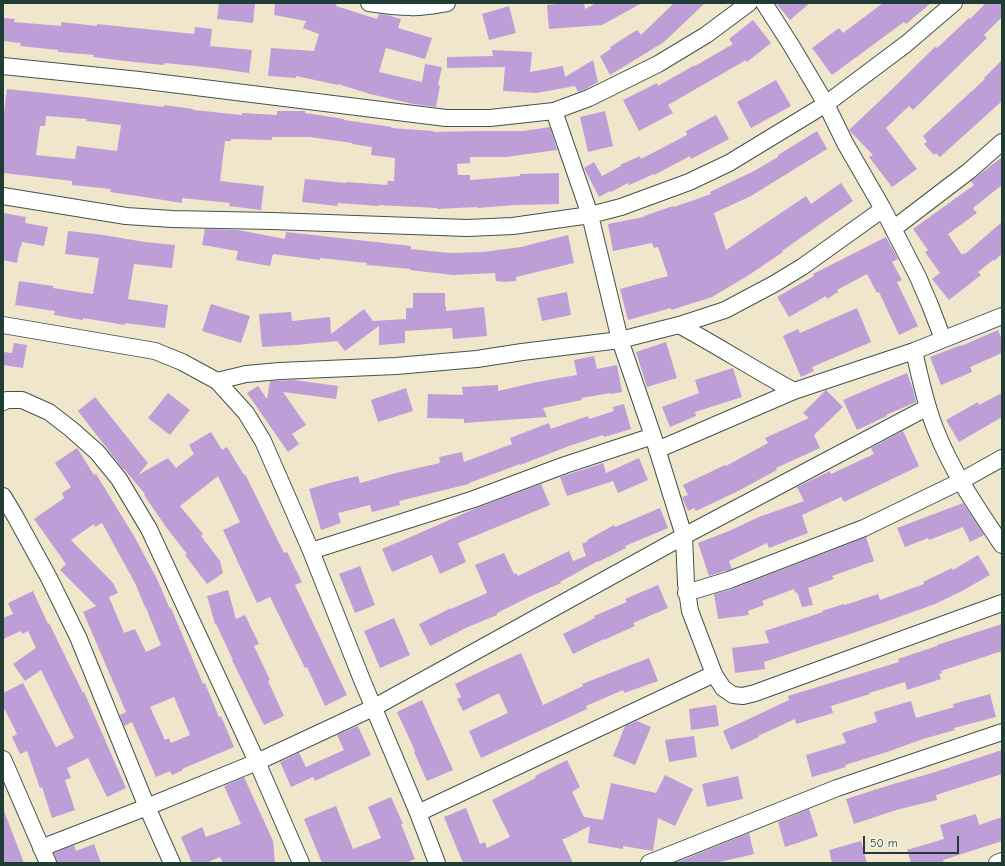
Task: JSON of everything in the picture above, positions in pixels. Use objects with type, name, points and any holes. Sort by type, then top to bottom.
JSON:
[{"type":"street","points":[[369,3],[411,8],[447,3]]},
{"type":"street","points":[[3,66],[140,80],[446,118],[490,118],[554,111],[589,98],[658,64],[706,35],[749,3]]},
{"type":"street","points":[[764,3],[826,104],[883,209],[918,277],[943,339]]},
{"type":"street","points":[[3,196],[126,216],[172,219],[467,228],[513,226],[590,215],[621,207],[689,182],[729,163],[826,104],[906,44],[954,3]]},
{"type":"street","points":[[554,111],[590,215],[620,340],[655,443],[684,536],[686,593],[690,611],[714,674],[723,688],[733,695],[743,696],[755,693],[1002,603]]},
{"type":"street","points":[[893,229],[969,171],[1002,142]]},
{"type":"street","points":[[217,381],[246,374],[280,371],[396,366],[477,359],[620,340],[725,310],[802,267],[883,209]]},
{"type":"street","points":[[311,551],[474,499],[565,465],[655,443],[794,390],[914,351],[1002,316]]},
{"type":"street","points":[[679,324],[794,390]]},
{"type":"street","points":[[3,325],[155,351],[182,362],[217,381],[246,413],[263,442],[311,551],[373,708],[418,813],[437,863]]},
{"type":"street","points":[[914,351],[928,407],[945,451],[961,481],[1002,545]]},
{"type":"street","points":[[3,402],[7,400],[22,400],[49,412],[71,428],[97,452],[119,479],[149,529],[301,863]]},
{"type":"street","points":[[41,848],[147,807],[256,762],[373,708],[684,536],[928,407]]},
{"type":"street","points":[[686,593],[730,580],[864,528],[961,481],[1002,458]]},
{"type":"street","points":[[3,496],[49,578],[78,637],[147,807],[172,863]]},
{"type":"street","points":[[418,813],[714,674]]},
{"type":"street","points":[[649,863],[837,788],[1002,732]]},
{"type":"street","points":[[3,759],[48,863]]},
{"type":"street","points":[[997,863],[1002,861]]},
{"type":"building","points":[[219,3],[255,3],[253,23],[217,19]]},
{"type":"building","points":[[275,3],[337,3],[336,6],[377,19],[379,14],[401,19],[398,28],[432,38],[425,59],[386,48],[379,72],[422,82],[425,64],[442,67],[438,85],[440,86],[436,107],[413,104],[370,94],[338,84],[296,76],[296,78],[268,76],[271,48],[314,51],[319,34],[303,28],[306,21],[274,15]]},
{"type":"building","points":[[584,3],[585,9],[596,3],[642,3],[602,25],[549,29],[547,5]]},
{"type":"building","points":[[674,3],[705,3],[664,42],[610,75],[600,56],[611,49],[610,47],[637,30],[641,35]]},
{"type":"building","points":[[776,3],[810,3],[790,20]]},
{"type":"building","points":[[883,3],[931,3],[906,24],[904,22],[832,75],[812,48],[839,28],[843,33]]},
{"type":"building","points":[[986,3],[1002,3],[1002,17],[984,35],[987,38],[913,110],[909,106],[886,128],[917,169],[892,187],[869,157],[873,155],[849,130],[935,47],[937,48]]},
{"type":"building","points":[[509,6],[516,33],[489,40],[482,14]]},
{"type":"building","points":[[3,18],[15,19],[14,22],[61,26],[61,22],[97,26],[97,24],[194,34],[195,27],[212,29],[210,46],[252,50],[249,73],[165,63],[164,65],[134,62],[93,57],[94,55],[58,52],[58,50],[20,46],[21,43],[3,41]]},
{"type":"building","points":[[753,20],[771,43],[747,62],[746,60],[668,105],[673,113],[639,131],[623,100],[657,83],[658,86],[733,44],[729,39]]},
{"type":"building","points":[[492,50],[532,52],[530,72],[563,66],[565,77],[593,60],[598,82],[578,92],[575,86],[536,93],[503,91],[505,67],[447,68],[447,57],[493,56]]},
{"type":"building","points":[[1002,60],[1002,101],[940,157],[936,153],[934,155],[924,144],[927,142],[923,136],[985,79],[984,78]]},
{"type":"building","points":[[776,80],[791,106],[751,128],[737,102]]},
{"type":"building","points":[[7,89],[164,107],[164,105],[193,110],[242,115],[242,113],[277,115],[277,111],[305,111],[305,113],[392,127],[391,128],[433,132],[524,131],[550,127],[557,150],[506,157],[470,157],[470,163],[457,164],[458,175],[470,175],[470,180],[520,176],[520,174],[559,173],[559,204],[437,209],[338,203],[337,206],[302,202],[305,179],[387,185],[388,181],[394,181],[395,158],[371,155],[372,147],[310,137],[272,137],[272,140],[231,139],[231,141],[225,141],[220,181],[264,186],[261,210],[229,206],[230,203],[182,198],[182,203],[110,192],[111,189],[72,185],[72,181],[3,173],[3,121]],"holes":[[[46,116],[87,119],[86,121],[121,125],[117,151],[77,146],[75,159],[36,155],[40,126],[45,126]]]},
{"type":"building","points":[[605,111],[613,146],[588,152],[580,117]]},
{"type":"building","points":[[716,115],[729,139],[691,159],[690,156],[654,175],[629,185],[628,183],[599,197],[584,168],[594,162],[602,176],[621,166],[620,165],[640,156],[641,159],[687,135],[686,131]]},
{"type":"building","points":[[817,131],[827,149],[751,196],[714,213],[726,250],[806,196],[811,204],[841,183],[853,201],[782,251],[783,252],[749,275],[712,297],[671,310],[671,308],[628,320],[620,289],[668,276],[658,247],[654,248],[652,243],[613,251],[608,224],[644,217],[711,194],[710,192],[754,171],[778,157],[778,155]]},
{"type":"building","points":[[1002,157],[1002,185],[973,208],[977,213],[948,234],[962,255],[1002,222],[1002,254],[978,272],[981,275],[949,300],[932,279],[940,273],[925,252],[928,250],[913,229],[974,185],[971,181]]},
{"type":"building","points":[[3,213],[26,217],[25,223],[48,227],[44,246],[22,242],[17,263],[3,260]]},
{"type":"building","points":[[205,229],[238,230],[285,239],[286,232],[411,246],[411,249],[449,253],[483,252],[521,247],[568,235],[574,263],[516,277],[516,281],[505,282],[496,281],[495,273],[453,275],[367,265],[367,263],[320,258],[320,260],[273,254],[270,266],[236,260],[238,251],[202,245]]},
{"type":"building","points":[[68,231],[175,245],[172,268],[134,264],[128,299],[168,305],[165,328],[125,323],[125,325],[83,318],[83,320],[54,315],[55,311],[15,305],[19,281],[93,294],[99,258],[65,254]]},
{"type":"building","points":[[886,237],[898,259],[892,262],[902,280],[897,282],[918,326],[899,335],[879,292],[877,293],[867,274],[837,290],[838,292],[827,299],[826,296],[789,317],[777,297],[814,276],[813,274]]},
{"type":"building","points":[[567,292],[571,315],[542,321],[537,298]]},
{"type":"building","points":[[413,293],[445,293],[446,311],[484,307],[487,336],[453,339],[452,328],[405,331],[405,343],[379,345],[379,326],[345,351],[337,341],[262,347],[259,314],[291,312],[292,321],[330,317],[331,334],[364,309],[373,321],[406,319],[406,308],[413,308]]},
{"type":"building","points":[[211,304],[250,316],[241,343],[202,331]]},
{"type":"building","points":[[857,308],[871,342],[812,367],[814,371],[801,377],[783,336],[798,329],[800,333]]},
{"type":"building","points":[[998,330],[1002,340],[1002,353],[970,367],[972,372],[941,385],[930,357],[961,346]]},
{"type":"building","points":[[666,342],[677,378],[647,387],[636,352]]},
{"type":"building","points":[[14,343],[27,345],[23,368],[3,365],[4,352],[12,353]]},
{"type":"building","points":[[594,356],[597,369],[617,365],[622,392],[581,398],[582,400],[543,408],[547,417],[464,423],[464,419],[427,418],[428,394],[463,395],[462,387],[498,385],[498,391],[577,375],[574,360]]},
{"type":"building","points":[[733,368],[742,397],[695,412],[696,416],[670,427],[662,407],[699,393],[695,380]]},
{"type":"building","points":[[907,373],[916,402],[857,430],[843,400]]},
{"type":"building","points":[[294,380],[338,386],[336,399],[283,392],[306,425],[292,434],[299,444],[288,452],[247,393],[258,386],[267,399],[270,381]]},
{"type":"building","points":[[406,388],[413,411],[378,422],[371,400]]},
{"type":"building","points":[[826,390],[843,407],[814,435],[820,448],[776,468],[777,470],[738,491],[696,511],[694,508],[688,511],[682,497],[688,495],[683,485],[725,465],[726,466],[768,443],[765,438],[809,418],[803,413]]},
{"type":"building","points":[[168,393],[190,410],[170,435],[148,418]]},
{"type":"building","points":[[1002,393],[1002,417],[959,442],[946,420],[978,402],[979,405]]},
{"type":"building","points":[[95,397],[148,463],[138,475],[168,458],[176,468],[194,454],[189,445],[211,432],[222,450],[227,447],[244,475],[245,474],[284,553],[287,552],[302,582],[295,585],[347,695],[325,706],[307,667],[305,668],[270,597],[257,603],[223,530],[240,522],[218,476],[180,506],[203,534],[201,536],[220,561],[223,573],[207,584],[185,555],[187,554],[166,527],[144,495],[145,494],[123,469],[78,411]]},
{"type":"building","points":[[624,404],[631,429],[604,437],[603,435],[569,446],[469,484],[399,501],[400,505],[372,512],[370,505],[338,513],[341,523],[321,530],[309,489],[358,476],[360,483],[440,463],[439,457],[462,452],[464,462],[512,444],[510,438],[549,423],[551,429],[588,416],[589,419],[614,411],[613,407]]},
{"type":"building","points":[[903,431],[919,466],[844,502],[841,497],[802,515],[808,533],[769,548],[767,543],[729,561],[732,569],[709,576],[698,543],[759,517],[804,501],[797,487],[830,471],[831,474],[874,454],[871,448]]},
{"type":"building","points":[[77,448],[94,475],[96,474],[134,536],[157,579],[203,684],[205,683],[219,717],[221,716],[234,747],[182,769],[183,770],[172,775],[170,771],[156,777],[132,722],[124,726],[120,715],[126,712],[83,612],[96,606],[60,570],[66,564],[34,519],[64,498],[62,493],[71,487],[55,463]],"holes":[[[102,523],[135,583],[161,645],[146,652],[135,629],[124,633],[109,597],[118,593],[113,583],[71,540],[94,524],[95,527]],[[174,697],[190,735],[171,743],[169,738],[165,740],[150,707]]]},
{"type":"building","points":[[639,458],[648,480],[618,493],[613,481],[567,496],[560,477],[603,463],[606,473]]},
{"type":"building","points":[[541,484],[550,505],[458,543],[466,562],[440,574],[432,555],[392,572],[382,549],[474,509]]},
{"type":"building","points":[[963,503],[984,535],[970,542],[963,527],[929,540],[928,538],[905,547],[897,528]]},
{"type":"building","points":[[660,508],[668,528],[625,546],[626,548],[598,561],[560,582],[561,583],[531,596],[497,613],[497,615],[468,627],[430,646],[419,624],[451,608],[487,593],[475,565],[504,553],[514,574],[516,573],[518,576],[569,551],[573,561],[586,556],[582,544],[588,541],[587,540],[614,525],[615,527]]},
{"type":"building","points":[[866,537],[874,561],[832,576],[834,579],[808,588],[813,605],[802,607],[797,592],[795,593],[794,589],[762,601],[764,605],[748,611],[749,615],[718,619],[714,594],[732,589]]},
{"type":"building","points":[[978,555],[990,575],[962,591],[935,604],[896,618],[764,662],[765,669],[735,673],[732,648],[769,643],[765,631],[823,612],[822,611],[878,594],[880,600],[924,584],[923,582],[952,568],[953,570]]},
{"type":"building","points":[[360,566],[375,605],[355,613],[339,574]]},
{"type":"building","points":[[658,585],[668,608],[633,623],[635,626],[573,654],[563,634],[595,618],[594,616],[627,602],[625,599]]},
{"type":"building","points":[[228,590],[236,619],[245,615],[259,644],[254,646],[270,680],[268,681],[284,716],[264,725],[215,624],[207,596]]},
{"type":"building","points":[[33,591],[48,624],[49,623],[83,693],[84,692],[126,788],[107,797],[88,758],[67,768],[71,778],[65,780],[75,810],[52,818],[42,787],[40,788],[27,751],[20,754],[12,737],[17,734],[3,706],[3,693],[23,683],[56,747],[74,738],[41,670],[25,681],[13,664],[36,648],[28,631],[22,634],[21,631],[3,639],[3,618],[13,614],[8,603]]},
{"type":"building","points":[[394,618],[410,655],[380,668],[364,631]]},
{"type":"building","points":[[1002,624],[1002,651],[941,671],[942,673],[939,674],[941,679],[907,690],[905,682],[831,706],[833,713],[796,724],[795,719],[731,750],[723,731],[789,700],[788,696],[899,662],[898,659]]},
{"type":"building","points":[[521,653],[543,705],[583,686],[582,684],[649,658],[658,681],[624,693],[623,690],[586,706],[587,709],[481,758],[469,731],[508,713],[499,693],[463,711],[457,699],[461,697],[455,684]]},
{"type":"building","points":[[990,694],[996,717],[954,728],[955,730],[923,739],[845,765],[846,767],[812,777],[806,755],[846,743],[842,733],[877,722],[874,712],[911,701],[916,718],[954,707],[953,704]]},
{"type":"building","points":[[422,700],[453,770],[427,781],[397,712]]},
{"type":"building","points":[[716,705],[719,726],[691,730],[689,709]]},
{"type":"building","points":[[637,721],[651,727],[635,765],[613,756],[625,726]]},
{"type":"building","points":[[358,726],[371,755],[315,781],[313,777],[291,787],[280,762],[299,753],[306,767],[344,750],[337,735]]},
{"type":"building","points":[[694,736],[697,757],[669,762],[665,740]]},
{"type":"building","points":[[1002,750],[1002,774],[936,795],[937,800],[896,810],[854,824],[846,799]]},
{"type":"building","points":[[567,760],[580,787],[572,792],[584,817],[603,820],[611,783],[656,793],[665,775],[693,789],[675,826],[658,818],[653,851],[623,846],[623,849],[588,843],[590,826],[562,839],[573,863],[463,863],[444,817],[466,808],[480,844],[485,842],[487,848],[510,837],[492,800],[536,778],[535,776]]},
{"type":"building","points":[[738,776],[743,799],[707,807],[702,784]]},
{"type":"building","points":[[244,777],[273,841],[275,863],[223,863],[220,857],[206,863],[192,863],[181,837],[202,827],[206,837],[241,824],[224,786]]},
{"type":"building","points":[[391,797],[403,824],[401,824],[415,859],[406,863],[322,863],[304,819],[336,806],[353,849],[381,838],[368,807]]},
{"type":"building","points":[[809,809],[818,836],[785,847],[778,822]]},
{"type":"building","points":[[4,811],[24,863],[3,863]]},
{"type":"building","points":[[976,814],[979,825],[1002,817],[1002,841],[943,860],[944,863],[911,863],[907,850],[944,839],[940,825]]},
{"type":"building","points":[[749,833],[754,854],[715,863],[675,863]]},
{"type":"building","points":[[861,841],[867,863],[832,863],[829,850]]},
{"type":"building","points":[[94,844],[101,863],[57,863],[54,853],[74,845],[76,851]]}]
